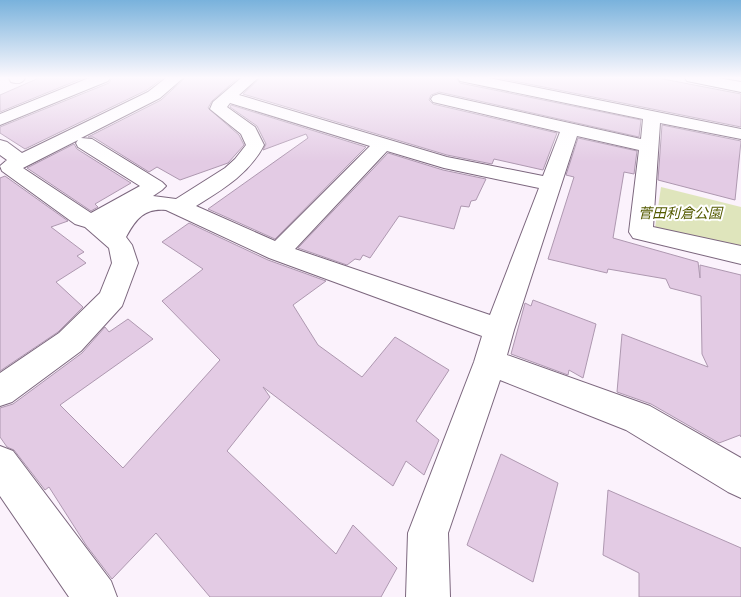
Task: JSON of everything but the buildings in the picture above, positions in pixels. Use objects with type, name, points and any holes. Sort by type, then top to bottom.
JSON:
[{"type":"street","points":[[0,120],[35,106]]},
{"type":"street","points":[[0,391],[70,342],[112,299],[126,264],[120,245],[93,222],[83,219],[9,167],[132,106]]},
{"type":"street","points":[[179,207],[230,174],[252,154],[256,145],[249,131],[218,109],[219,106]]},
{"type":"street","points":[[260,106],[444,162],[552,184]]},
{"type":"street","points":[[465,106],[649,147]]},
{"type":"street","points":[[602,106],[741,134]]},
{"type":"street","points":[[652,116],[641,232],[741,255]]},
{"type":"street","points":[[428,597],[428,533],[490,362],[499,330],[570,129]]},
{"type":"street","points":[[85,143],[155,186],[93,222]]},
{"type":"street","points":[[278,252],[384,143]]},
{"type":"street","points":[[0,146],[21,161]]},
{"type":"street","points":[[112,239],[129,214],[141,206],[162,202],[179,207],[278,252],[499,330]]},
{"type":"street","points":[[490,362],[638,418],[741,479]]},
{"type":"street","points":[[0,464],[95,597]]},
{"type":"green space","name":"菅田利倉公園","points":[[661,187],[741,207],[741,248],[655,228]]}]
